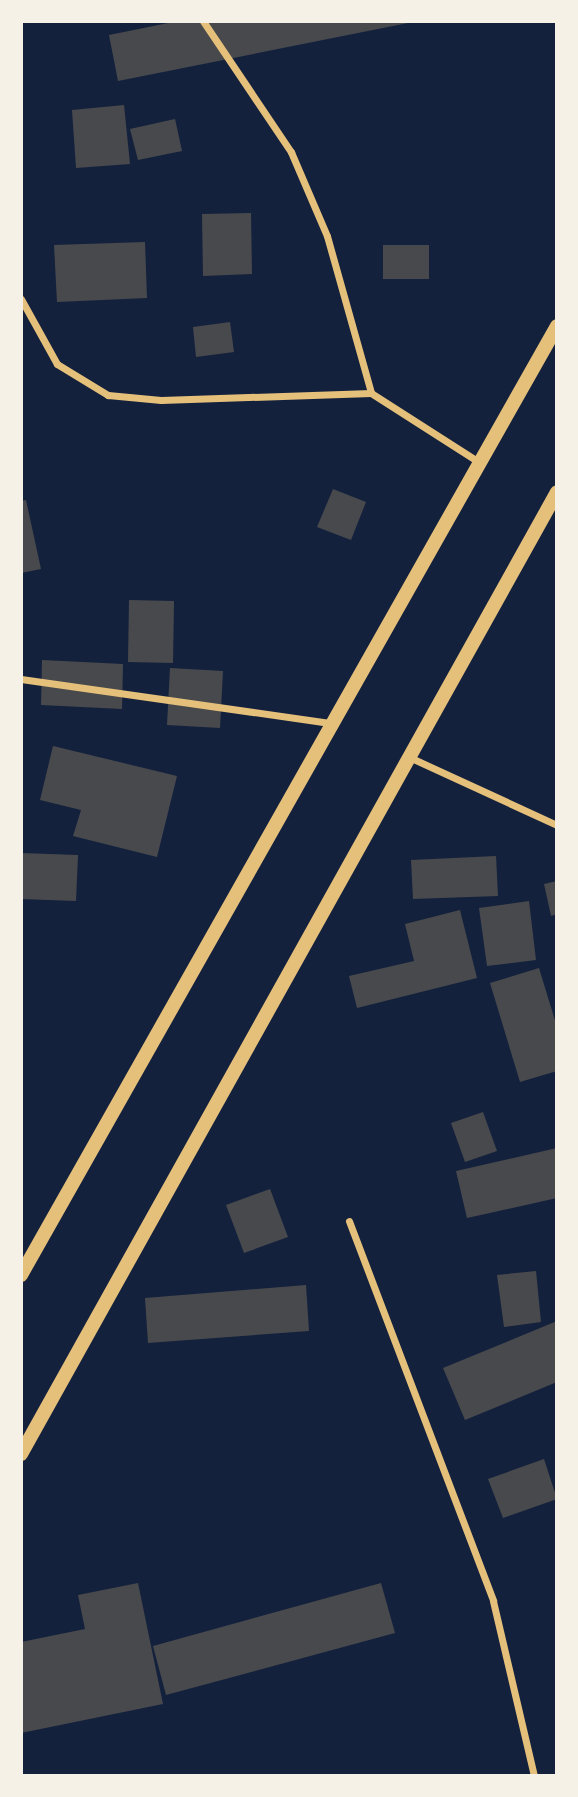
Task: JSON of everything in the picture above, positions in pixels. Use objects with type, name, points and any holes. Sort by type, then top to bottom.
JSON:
[{"type":"main road","points":[[21,1275],[330,723],[557,326]]},
{"type":"main road","points":[[21,1454],[557,492]]},
{"type":"street","points":[[203,21],[291,152],[327,236],[371,393]]},
{"type":"street","points":[[21,299],[57,365],[108,395],[161,400],[371,393],[480,462]]},
{"type":"street","points":[[21,679],[330,723]]},
{"type":"street","points":[[408,757],[557,825]]},
{"type":"street","points":[[349,1221],[493,1601],[534,1776]]},
{"type":"building","points":[[178,21],[413,22],[118,81],[109,35]]},
{"type":"building","points":[[124,105],[130,164],[76,168],[72,110]]},
{"type":"building","points":[[175,119],[182,151],[138,160],[130,129]]},
{"type":"building","points":[[251,213],[252,274],[203,276],[202,214]]},
{"type":"building","points":[[145,242],[147,298],[57,302],[54,245]]},
{"type":"building","points":[[383,245],[429,245],[429,279],[383,279]]},
{"type":"building","points":[[230,322],[234,352],[196,357],[193,327]]},
{"type":"building","points":[[333,489],[366,502],[351,540],[317,527]]},
{"type":"building","points":[[26,500],[41,569],[21,573],[21,501]]},
{"type":"building","points":[[129,600],[174,601],[173,663],[128,662]]},
{"type":"building","points":[[42,660],[123,664],[122,709],[41,705]]},
{"type":"building","points":[[170,668],[223,671],[220,728],[167,725]]},
{"type":"building","points":[[53,746],[177,776],[157,857],[73,836],[81,810],[40,800]]},
{"type":"building","points":[[21,853],[78,855],[76,901],[21,899]]},
{"type":"building","points":[[496,856],[498,896],[413,899],[411,860]]},
{"type":"building","points":[[557,881],[557,914],[551,916],[544,884]]},
{"type":"building","points":[[529,901],[536,960],[487,966],[479,908]]},
{"type":"building","points":[[460,910],[477,978],[357,1008],[349,976],[414,961],[405,924]]},
{"type":"building","points":[[539,968],[557,1027],[557,1071],[520,1082],[490,983]]},
{"type":"building","points":[[483,1112],[497,1151],[465,1162],[451,1123]]},
{"type":"building","points":[[557,1148],[557,1198],[467,1218],[456,1171]]},
{"type":"building","points":[[270,1189],[288,1237],[244,1253],[226,1205]]},
{"type":"building","points":[[536,1271],[541,1322],[504,1327],[497,1275]]},
{"type":"building","points":[[306,1285],[309,1331],[148,1343],[145,1298]]},
{"type":"building","points":[[557,1321],[557,1382],[465,1420],[443,1368]]},
{"type":"building","points":[[544,1459],[557,1499],[503,1518],[488,1479]]},
{"type":"building","points":[[138,1583],[163,1704],[21,1733],[21,1642],[85,1629],[78,1595]]},
{"type":"building","points":[[381,1583],[395,1633],[166,1695],[153,1646]]}]
